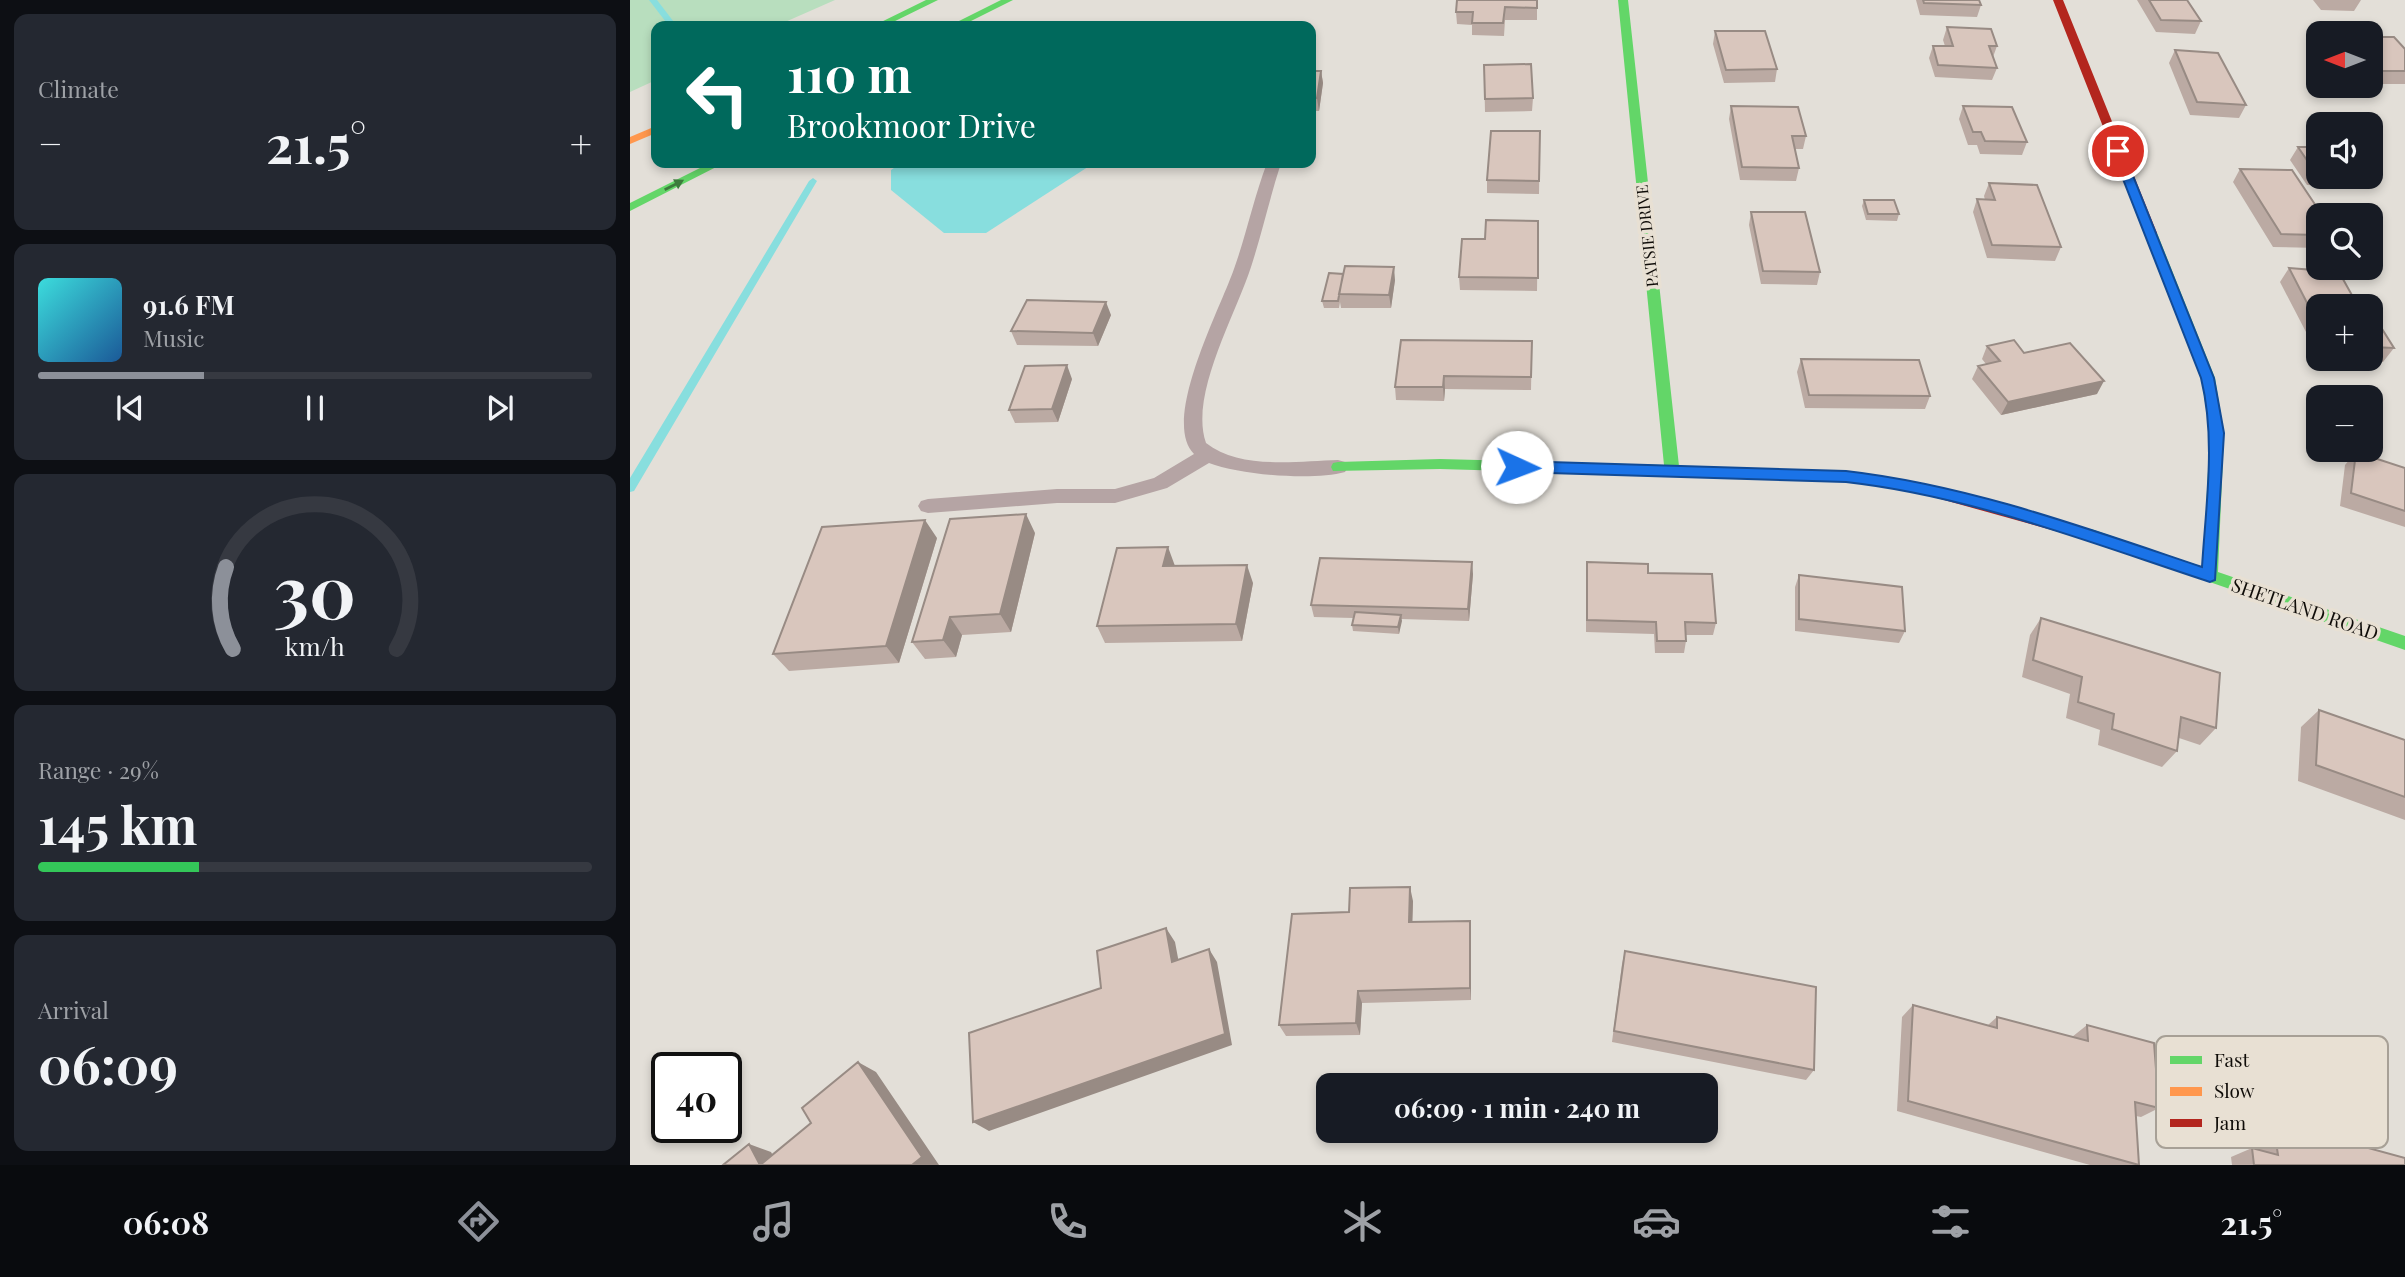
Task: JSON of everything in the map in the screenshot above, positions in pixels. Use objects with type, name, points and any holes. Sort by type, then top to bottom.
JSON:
[{"type":"main road","points":[[889,21],[933,0]]},
{"type":"main road","points":[[964,21],[1008,0]]},
{"type":"main road","points":[[978,21],[1014,0]]},
{"type":"main road","name":"PATSIE DRIVE","points":[[1623,0],[1672,471]]},
{"type":"main road","points":[[2058,0],[2208,378],[2217,433],[2210,576]]},
{"type":"main road","points":[[630,140],[651,130]]},
{"type":"main road","points":[[630,208],[708,168]]},
{"type":"main road","name":"SHETLAND ROAD","points":[[1338,467],[1440,464],[1846,476],[1890,481],[2054,523],[2405,643]]},
{"type":"lane","points":[[1273,168],[1243,268],[1217,330],[1201,381],[1193,418],[1193,435],[1197,447],[1225,462],[1249,466],[1338,467]]},
{"type":"lane","points":[[928,506],[1057,496],[1115,496],[1160,483],[1208,455]]},
{"type":"green space","points":[[630,0],[835,0],[787,21],[651,21],[651,82],[630,92]]},
{"type":"water","points":[[1086,168],[986,233],[944,233],[891,190],[891,170]]},
{"type":"building","points":[[1457,0],[1537,0],[1537,8],[1505,7],[1503,23],[1472,23],[1473,12],[1456,12]]},
{"type":"building","points":[[1923,0],[1979,0],[1981,5],[1924,3]]},
{"type":"building","points":[[2149,0],[2187,0],[2201,21],[2161,20]]},
{"type":"building","points":[[1947,27],[1991,29],[1997,46],[1989,46],[1997,68],[1938,65],[1933,46],[1953,46]]},
{"type":"building","points":[[1715,31],[1765,31],[1777,69],[1726,70]]},
{"type":"building","points":[[2384,37],[2394,37],[2405,49],[2405,71],[2384,71]]},
{"type":"building","points":[[2175,50],[2218,53],[2246,105],[2197,102]]},
{"type":"building","points":[[1531,64],[1533,98],[1485,99],[1484,65]]},
{"type":"building","points":[[1316,71],[1321,71],[1317,98]]},
{"type":"building","points":[[1731,106],[1798,107],[1806,136],[1792,136],[1799,168],[1742,167]]},
{"type":"building","points":[[1963,106],[2012,107],[2027,142],[1985,141],[1981,132],[1973,132]]},
{"type":"building","points":[[1491,131],[1540,131],[1539,181],[1487,180]]},
{"type":"building","points":[[2298,147],[2306,147],[2306,159]]},
{"type":"building","points":[[2240,169],[2292,170],[2314,203],[2306,203],[2306,235],[2281,234]]},
{"type":"building","points":[[1989,183],[2037,185],[2061,247],[1992,245],[1977,199],[1995,200]]},
{"type":"building","points":[[1864,200],[1894,200],[1899,214],[1868,214]]},
{"type":"building","points":[[1751,212],[1805,212],[1820,272],[1763,271]]},
{"type":"building","points":[[1486,220],[1538,221],[1538,278],[1459,277],[1462,239],[1485,239]]},
{"type":"building","points":[[1345,266],[1394,267],[1389,295],[1339,294]]},
{"type":"building","points":[[2289,268],[2306,269],[2306,280],[2343,280],[2351,294],[2306,294],[2306,301]]},
{"type":"building","points":[[1329,273],[1343,274],[1338,301],[1322,301]]},
{"type":"building","points":[[1027,300],[1106,302],[1093,333],[1011,331]]},
{"type":"building","points":[[2383,331],[2394,348],[2383,348]]},
{"type":"building","points":[[1401,340],[1532,341],[1531,377],[1444,376],[1443,387],[1395,387]]},
{"type":"building","points":[[2014,340],[2024,353],[2070,343],[2104,381],[2008,402],[1978,366],[2000,361],[1987,346]]},
{"type":"building","points":[[1801,359],[1919,360],[1930,396],[1809,395]]},
{"type":"building","points":[[1067,365],[1052,409],[1009,410],[1025,366]]},
{"type":"building","points":[[2383,461],[2405,468],[2405,511],[2351,493],[2355,462]]},
{"type":"building","points":[[1026,514],[1000,614],[950,617],[943,640],[912,642],[950,519]]},
{"type":"building","points":[[925,520],[886,646],[773,654],[822,527]]},
{"type":"building","points":[[1168,547],[1163,566],[1247,565],[1236,624],[1097,626],[1117,548]]},
{"type":"building","points":[[1320,558],[1472,562],[1468,609],[1311,605]]},
{"type":"building","points":[[1587,562],[1648,564],[1648,573],[1712,574],[1716,623],[1685,622],[1686,641],[1657,641],[1656,622],[1587,620]]},
{"type":"building","points":[[1799,575],[1902,587],[1905,631],[1799,619]]},
{"type":"building","points":[[1355,612],[1401,615],[1398,627],[1352,625]]},
{"type":"building","points":[[2041,618],[2220,673],[2216,728],[2181,717],[2177,751],[2112,729],[2114,714],[2078,702],[2082,677],[2033,660]]},
{"type":"building","points":[[2319,710],[2405,740],[2405,797],[2316,765]]},
{"type":"building","points":[[1410,887],[1409,922],[1470,921],[1470,988],[1358,991],[1356,1023],[1279,1025],[1292,914],[1349,912],[1350,888]]},
{"type":"building","points":[[1166,928],[1172,962],[1209,949],[1225,1034],[973,1122],[969,1033],[1101,988],[1097,951]]},
{"type":"building","points":[[1625,951],[1816,987],[1814,1070],[1614,1031]]},
{"type":"building","points":[[1913,1005],[1997,1028],[1997,1017],[2088,1041],[2087,1025],[2154,1043],[2156,1107],[2135,1102],[2139,1165],[1908,1101]]},
{"type":"building","points":[[858,1062],[922,1157],[912,1165],[760,1165],[811,1123],[802,1108]]},
{"type":"building","points":[[749,1144],[760,1165],[723,1165]]},
{"type":"building","points":[[2252,1148],[2278,1155],[2277,1148],[2368,1148],[2405,1158],[2405,1165],[2254,1165]]},
{"type":"waterway","points":[[653,0],[669,21]]},
{"type":"waterway","points":[[630,488],[813,181]]},
{"type":"traffic: fast","points":[[889,21],[933,0]]},
{"type":"traffic: fast","points":[[964,21],[1008,0]]},
{"type":"traffic: fast","points":[[1623,0],[1672,471]]},
{"type":"traffic: fast","points":[[630,208],[708,168]]},
{"type":"traffic: fast","points":[[2151,233],[2208,378],[2217,433],[2210,576]]},
{"type":"traffic: fast","points":[[1338,467],[1440,464],[1846,476],[1924,489]]},
{"type":"traffic: fast","points":[[2091,535],[2405,643]]},
{"type":"traffic: slow","points":[[630,141],[651,131]]},
{"type":"traffic: jam","points":[[2058,0],[2151,233]]},
{"type":"traffic: jam","points":[[1924,489],[2091,535]]},
{"type":"route","points":[[1517,467],[1846,476],[1890,481],[2054,523],[2210,576],[2217,433],[2214,402],[2208,378],[2118,151]]}]
